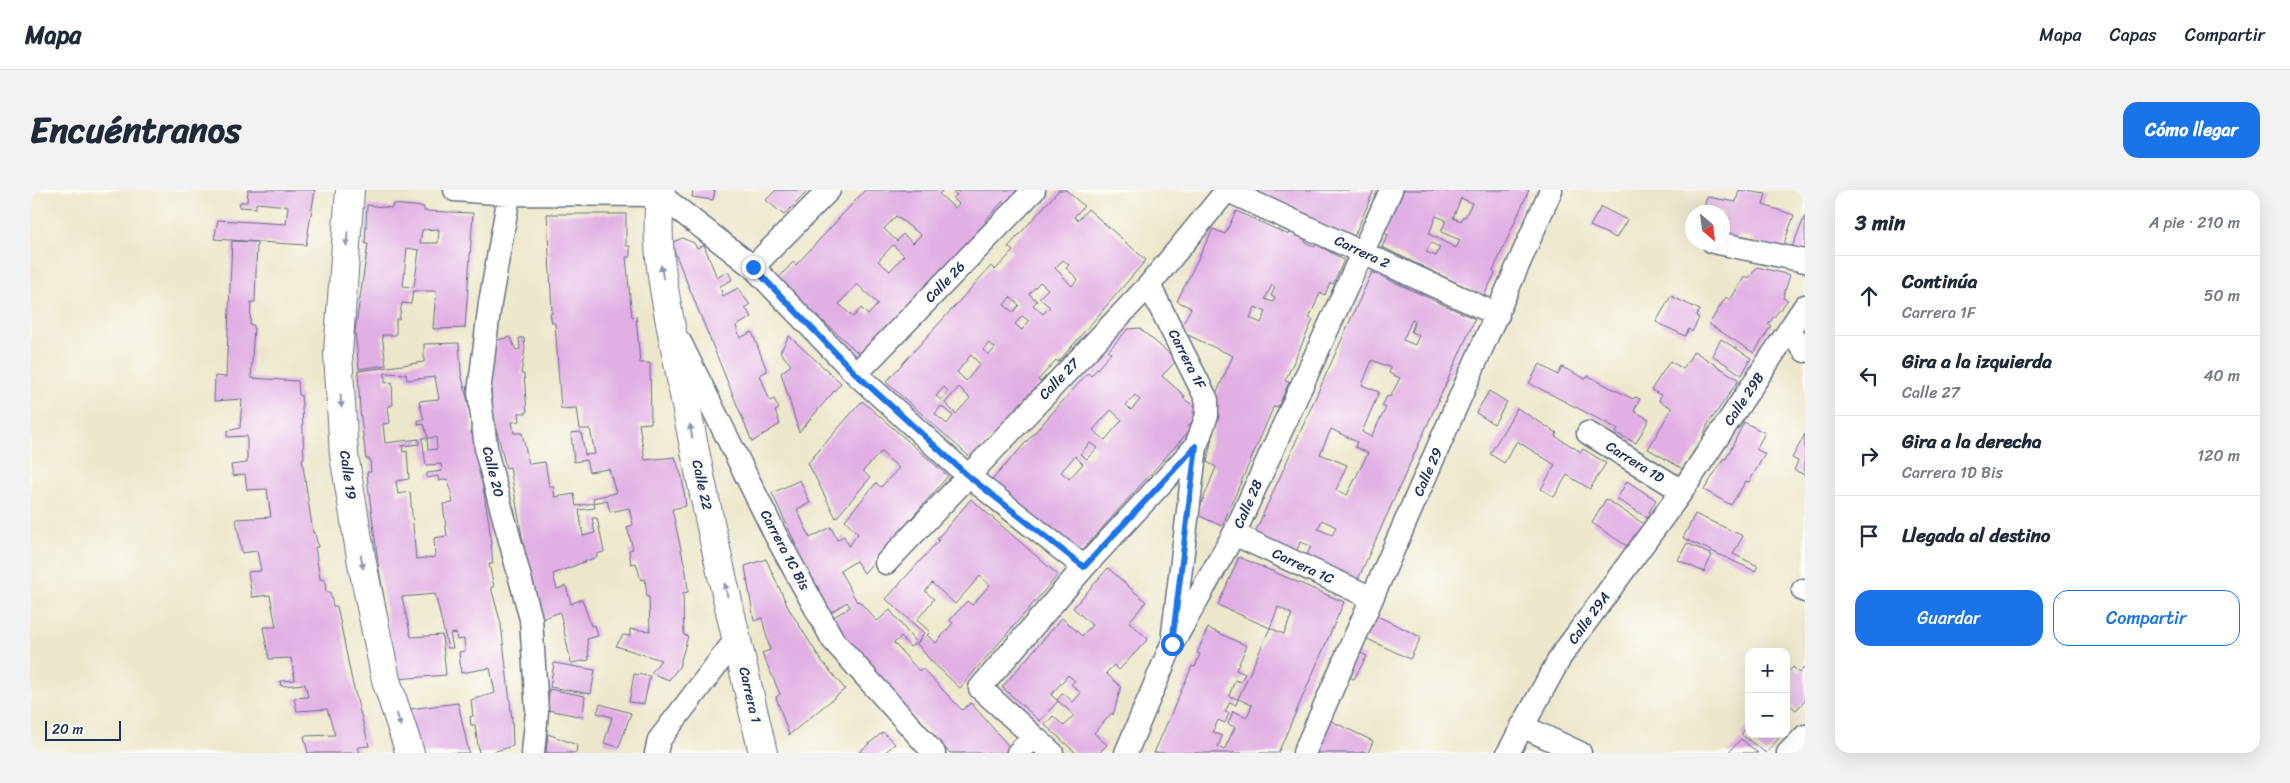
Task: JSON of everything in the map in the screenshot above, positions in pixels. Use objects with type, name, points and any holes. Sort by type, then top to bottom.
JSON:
[{"type":"main road","name":"Calle 19","points":[[350,190],[338,354],[344,456],[362,563],[386,680],[410,753]]},
{"type":"main road","name":"Calle 22","points":[[661,193],[659,255],[698,471],[737,638]]},
{"type":"main road","name":"Carrera 1","points":[[737,638],[764,753]]},
{"type":"street","points":[[455,190],[661,193],[753,267],[856,374],[967,475],[1084,567]]},
{"type":"street","points":[[753,267],[829,190]]},
{"type":"street","name":"Calle 26","points":[[856,374],[1034,190]]},
{"type":"street","name":"Carrera 2","points":[[1227,190],[1498,315]]},
{"type":"street","name":"Calle 27","points":[[886,563],[967,475],[1149,285],[1227,190]]},
{"type":"street","points":[[1363,252],[1391,190]]},
{"type":"street","name":"Calle 29","points":[[1304,753],[1498,315],[1551,190]]},
{"type":"street","name":"Calle 20","points":[[510,192],[490,303],[479,392],[487,455],[531,619],[537,711],[533,753]]},
{"type":"street","points":[[1730,246],[1805,261]]},
{"type":"street","name":"Calle 28","points":[[1126,753],[1172,644],[1234,534],[1363,252]]},
{"type":"street","name":"Carrera 1F","points":[[1149,285],[1207,400],[1207,415],[1196,446],[1172,644]]},
{"type":"street","name":"Calle 29B","points":[[1682,492],[1805,306]]},
{"type":"street","name":"Carrera 1C Bis","points":[[671,324],[776,536],[833,640],[934,753]]},
{"type":"street","points":[[1790,331],[1805,351]]},
{"type":"street","name":"Carrera 1D","points":[[1588,433],[1682,492]]},
{"type":"street","points":[[1052,753],[980,688],[1084,567],[1196,446]]},
{"type":"street","name":"Calle 29A","points":[[1508,753],[1561,656],[1682,492]]},
{"type":"street","name":"Carrera 1C","points":[[1234,534],[1372,598]]},
{"type":"street","points":[[656,753],[659,740],[737,638]]},
{"type":"street","points":[[1522,726],[1580,753]]},
{"type":"street","points":[[1788,753],[1805,736]]},
{"type":"street","points":[[1018,753],[1034,737]]},
{"type":"building","points":[[248,190],[315,190],[306,245],[214,239],[218,220],[286,224],[288,206],[256,203],[256,208],[239,207],[240,202],[247,202]]},
{"type":"building","points":[[693,190],[715,190],[713,200],[692,197]]},
{"type":"building","points":[[776,190],[809,190],[784,215],[766,200]]},
{"type":"building","points":[[865,190],[943,190],[939,194],[955,208],[959,204],[953,198],[957,195],[951,190],[960,192],[962,190],[1021,190],[1006,204],[1003,201],[985,221],[989,225],[866,360],[823,321],[821,324],[775,282],[793,262],[796,265]],"holes":[[[896,216],[921,235],[913,243],[903,234],[897,241],[884,229]],[[893,245],[904,255],[890,271],[878,261]],[[857,284],[878,304],[868,315],[861,308],[853,317],[839,304]]]},
{"type":"building","points":[[1059,190],[1066,190],[1084,206],[1074,217],[1078,220],[1088,209],[1146,260],[1058,362],[1056,360],[1038,380],[1041,382],[972,459],[886,382],[991,266],[995,270],[1013,251],[1008,247]],"holes":[[[1063,260],[1069,265],[1066,268],[1078,279],[1072,286],[1055,268]],[[1040,282],[1048,289],[1039,298],[1050,307],[1043,314],[1033,305],[1037,301],[1029,294]],[[1010,297],[1019,305],[1013,312],[1004,305]],[[1022,316],[1029,321],[1022,330],[1015,324]],[[989,343],[995,348],[989,355],[983,350]],[[971,355],[980,364],[966,381],[957,372]],[[944,387],[948,391],[941,400],[936,396]],[[959,387],[970,398],[956,414],[945,403]],[[941,406],[953,416],[947,424],[935,414]]]},
{"type":"building","points":[[1250,190],[1374,190],[1353,239]]},
{"type":"building","points":[[1403,190],[1443,190],[1448,192],[1449,190],[1529,190],[1484,296],[1382,247],[1388,235],[1384,233]],"holes":[[[1461,198],[1472,203],[1461,221],[1453,218]],[[1436,216],[1446,220],[1441,232],[1460,240],[1456,248],[1429,234]],[[1431,243],[1440,247],[1436,256],[1426,252]]]},
{"type":"building","points":[[1739,190],[1766,194],[1763,205],[1794,215],[1782,249],[1752,241],[1753,238],[1739,235],[1738,239],[1730,238],[1730,205],[1705,205],[1707,197],[1736,202]]},
{"type":"building","points":[[393,204],[424,207],[424,211],[473,213],[465,328],[433,329],[436,291],[413,291],[411,304],[402,303],[399,319],[396,319],[396,335],[382,335],[386,365],[359,369],[355,331],[368,244],[365,244],[367,205],[392,208]],"holes":[[[439,229],[438,243],[420,243],[422,230]],[[407,248],[419,250],[414,287],[403,286]]]},
{"type":"building","points":[[1601,207],[1627,220],[1616,238],[1590,226]]},
{"type":"building","points":[[1236,211],[1289,235],[1290,232],[1305,239],[1305,242],[1315,247],[1316,244],[1344,260],[1333,284],[1330,283],[1325,295],[1320,293],[1309,318],[1313,320],[1285,381],[1289,382],[1278,407],[1274,406],[1222,526],[1197,515],[1216,467],[1207,462],[1218,408],[1211,405],[1233,356],[1179,331],[1191,308],[1177,301],[1213,229],[1225,234]],"holes":[[[1272,285],[1275,287],[1271,296],[1275,298],[1273,302],[1265,299]],[[1255,307],[1266,312],[1261,323],[1250,318]]]},
{"type":"building","points":[[547,214],[626,214],[626,246],[630,246],[630,257],[626,257],[632,317],[636,316],[640,363],[650,363],[651,423],[639,424],[645,460],[675,457],[682,477],[686,506],[672,509],[686,572],[688,592],[683,593],[684,635],[688,636],[679,667],[669,680],[651,673],[661,660],[616,646],[623,635],[630,636],[630,629],[650,631],[649,597],[647,597],[645,579],[641,580],[636,563],[631,564],[629,550],[633,549],[627,527],[633,525],[629,508],[610,512],[607,500],[594,503],[593,498],[616,493],[609,469],[589,472],[586,460],[574,462],[571,433],[581,432],[585,455],[595,454],[590,429],[580,429],[577,408],[561,409],[555,323],[552,323],[550,314],[552,313]]},
{"type":"building","points":[[1805,216],[1805,256],[1790,252]]},
{"type":"building","points":[[682,238],[694,243],[697,248],[704,245],[717,278],[728,271],[732,280],[720,286],[723,296],[738,288],[750,305],[745,308],[752,317],[736,326],[740,338],[752,332],[767,371],[760,375],[770,401],[774,399],[779,409],[775,411],[780,424],[752,442],[671,243]]},
{"type":"building","points":[[232,241],[257,242],[255,302],[251,302],[250,325],[254,325],[251,378],[298,381],[302,406],[304,458],[302,459],[313,533],[315,533],[318,547],[315,547],[320,579],[325,580],[326,592],[330,592],[333,606],[337,606],[352,681],[369,746],[358,747],[360,753],[308,753],[304,736],[335,735],[327,709],[297,711],[294,698],[308,697],[305,684],[281,686],[280,681],[295,680],[291,658],[269,659],[263,627],[276,627],[270,595],[252,597],[248,572],[261,571],[257,551],[242,553],[236,519],[271,517],[267,489],[247,490],[245,474],[233,476],[231,465],[247,463],[247,436],[227,437],[227,431],[240,428],[242,399],[214,401],[215,376],[226,377]]},
{"type":"building","points":[[1757,267],[1790,275],[1783,298],[1788,300],[1768,324],[1771,326],[1754,353],[1709,324],[1726,297],[1730,300],[1745,276],[1749,278]]},
{"type":"building","points":[[1372,272],[1475,319],[1355,586],[1303,563],[1311,546],[1300,542],[1294,558],[1252,539]],"holes":[[[1412,320],[1415,321],[1411,332],[1419,335],[1415,345],[1403,340]],[[1372,360],[1391,368],[1389,373],[1400,378],[1390,397],[1387,396],[1382,406],[1386,408],[1371,437],[1362,432],[1379,392],[1362,385]],[[1331,429],[1357,442],[1355,447],[1368,453],[1347,495],[1336,490],[1347,465],[1320,454]],[[1322,520],[1336,527],[1332,535],[1318,529]]]},
{"type":"building","points":[[1671,296],[1700,310],[1696,316],[1699,318],[1692,332],[1689,329],[1685,336],[1656,322]]},
{"type":"building","points":[[1139,328],[1177,360],[1162,376],[1185,396],[1183,398],[1196,408],[1193,412],[1197,417],[1188,426],[1192,429],[1079,554],[992,480],[1088,373],[1091,376],[1111,353],[1108,351],[1128,329]],"holes":[[[1135,395],[1140,400],[1131,410],[1126,405]],[[1111,410],[1122,420],[1105,440],[1093,430]],[[1090,443],[1097,448],[1087,459],[1080,454]],[[1075,456],[1083,464],[1069,479],[1061,472]]]},
{"type":"building","points":[[789,336],[841,383],[799,432],[781,373],[791,365],[780,352]]},
{"type":"building","points":[[510,337],[516,350],[520,349],[519,338],[524,338],[525,349],[521,374],[524,374],[527,413],[519,413],[520,421],[512,422],[514,433],[522,433],[529,464],[545,462],[549,486],[553,486],[555,497],[574,494],[576,506],[594,503],[595,508],[579,510],[583,536],[595,533],[592,518],[597,518],[604,552],[597,554],[597,557],[553,574],[557,589],[566,586],[571,604],[582,599],[591,626],[595,625],[598,636],[587,639],[589,660],[571,663],[560,612],[539,620],[530,582],[510,467],[506,468],[493,415],[490,377],[497,340]]},
{"type":"building","points":[[1721,339],[1751,358],[1742,375],[1712,355]]},
{"type":"building","points":[[459,343],[461,373],[471,415],[471,434],[479,433],[480,471],[489,523],[493,564],[489,564],[494,587],[491,587],[501,624],[512,719],[513,746],[489,753],[479,753],[475,725],[471,725],[470,717],[473,716],[471,700],[495,693],[490,668],[461,673],[459,652],[465,651],[464,639],[457,640],[456,633],[450,634],[453,648],[448,648],[435,594],[402,597],[411,637],[442,635],[446,675],[398,679],[378,563],[367,472],[371,472],[370,459],[366,459],[360,410],[358,371],[424,362],[424,344]],"holes":[[[385,373],[406,374],[407,380],[435,377],[439,399],[419,401],[424,420],[418,420],[419,425],[424,424],[428,438],[436,437],[437,449],[428,450],[427,438],[422,438],[426,465],[441,464],[442,471],[427,473],[427,478],[438,476],[439,481],[448,479],[453,503],[443,504],[447,536],[434,538],[435,557],[416,559],[410,492],[398,494],[396,481],[409,479],[407,451],[403,452],[402,446],[419,444],[419,439],[385,443],[383,424],[390,423],[388,406],[393,405],[392,382],[385,383]]]},
{"type":"building","points":[[1694,351],[1739,380],[1708,424],[1698,449],[1696,448],[1683,469],[1648,449],[1672,408],[1659,401],[1661,395],[1651,390],[1670,361],[1683,369]]},
{"type":"building","points":[[1540,364],[1558,375],[1562,367],[1586,379],[1588,376],[1633,399],[1635,397],[1640,399],[1634,411],[1649,419],[1636,443],[1616,433],[1618,429],[1529,383]]},
{"type":"building","points":[[1489,391],[1507,402],[1494,424],[1476,413]]},
{"type":"building","points":[[862,401],[948,476],[864,573],[856,561],[840,571],[857,602],[859,601],[877,621],[890,610],[916,643],[910,647],[901,637],[894,643],[919,671],[922,668],[962,710],[971,703],[1013,751],[1011,753],[950,753],[890,693],[827,621],[850,607],[847,602],[825,616],[792,547],[796,545],[772,493],[800,480],[810,503],[797,509],[810,538],[831,527],[837,540],[844,536],[849,546],[858,534],[845,520],[876,483],[881,487],[899,468],[881,452],[863,471],[870,478],[836,518],[808,463]]},
{"type":"building","points":[[1517,408],[1557,433],[1555,436],[1581,452],[1583,449],[1606,463],[1590,489],[1567,475],[1554,497],[1541,489],[1555,465],[1517,441],[1504,463],[1490,454]]},
{"type":"building","points":[[1744,422],[1765,433],[1756,449],[1765,454],[1749,482],[1746,481],[1731,505],[1704,490],[1724,458],[1726,459]]},
{"type":"building","points":[[1805,434],[1805,475],[1794,470],[1798,461],[1792,458]]},
{"type":"building","points":[[1627,481],[1656,500],[1649,512],[1654,515],[1651,520],[1617,499]]},
{"type":"building","points":[[971,499],[1058,575],[960,688],[931,661],[917,644],[924,633],[886,599],[939,540],[937,539]],"holes":[[[980,576],[990,585],[972,605],[967,601],[950,620],[953,623],[936,643],[927,635],[930,632],[917,620],[934,599],[925,591],[932,583],[955,604]]]},
{"type":"building","points":[[1606,499],[1647,526],[1633,550],[1592,523]]},
{"type":"building","points":[[1695,514],[1743,536],[1733,554],[1758,566],[1755,571],[1683,538]]},
{"type":"building","points":[[1687,543],[1712,555],[1704,572],[1678,560]]},
{"type":"building","points":[[1239,557],[1344,602],[1278,753],[1154,753],[1192,666],[1195,667],[1200,654],[1197,653],[1208,628],[1247,646],[1236,670],[1245,674],[1240,682],[1235,680],[1229,696],[1238,699],[1270,628],[1218,605]],"holes":[[[1278,607],[1292,614],[1284,634],[1270,628]],[[1238,699],[1252,705],[1247,717],[1233,711],[1228,724],[1235,727],[1224,750],[1218,747],[1222,736],[1213,732],[1218,720],[1225,723],[1229,713],[1225,712],[1230,702],[1236,705]]]},
{"type":"building","points":[[766,559],[789,609],[821,660],[845,689],[789,735],[776,697],[780,694],[762,653],[770,650],[762,618],[754,621],[745,566]]},
{"type":"building","points":[[1108,568],[1146,602],[1129,622],[1148,639],[1119,670],[1114,665],[1106,673],[1121,687],[1113,715],[1112,713],[1094,733],[1107,745],[1099,753],[1076,753],[1045,725],[1053,716],[1064,726],[1074,715],[1057,700],[1063,693],[1073,702],[1081,693],[1071,684],[1075,681],[1068,675],[1051,695],[1058,701],[1040,721],[1002,687],[1062,618],[1082,636],[1092,625],[1073,608]]},
{"type":"building","points":[[1371,613],[1421,637],[1410,659],[1359,635]]},
{"type":"building","points":[[1352,649],[1367,656],[1354,679],[1340,673]]},
{"type":"building","points":[[554,663],[595,670],[591,694],[550,687]]},
{"type":"building","points":[[1793,667],[1799,673],[1805,667],[1805,701],[1796,710],[1790,705],[1790,670]]},
{"type":"building","points":[[634,674],[650,676],[644,704],[629,702]]},
{"type":"building","points":[[549,689],[585,696],[583,717],[548,710]]},
{"type":"building","points":[[458,703],[469,753],[423,753],[401,710]]},
{"type":"building","points":[[600,704],[631,713],[619,747],[604,743],[612,717],[597,713]]},
{"type":"building","points":[[1321,716],[1373,741],[1368,753],[1362,751],[1361,753],[1306,753]]},
{"type":"building","points":[[883,732],[895,744],[884,753],[858,753]]},
{"type":"building","points":[[548,734],[577,745],[576,753],[546,753]]},
{"type":"building","points":[[1746,738],[1779,738],[1766,753]]},
{"type":"building","points":[[1741,739],[1758,753],[1728,753]]},
{"type":"route","points":[[753,267],[856,374],[967,475],[1084,567],[1196,446],[1172,644]]}]
